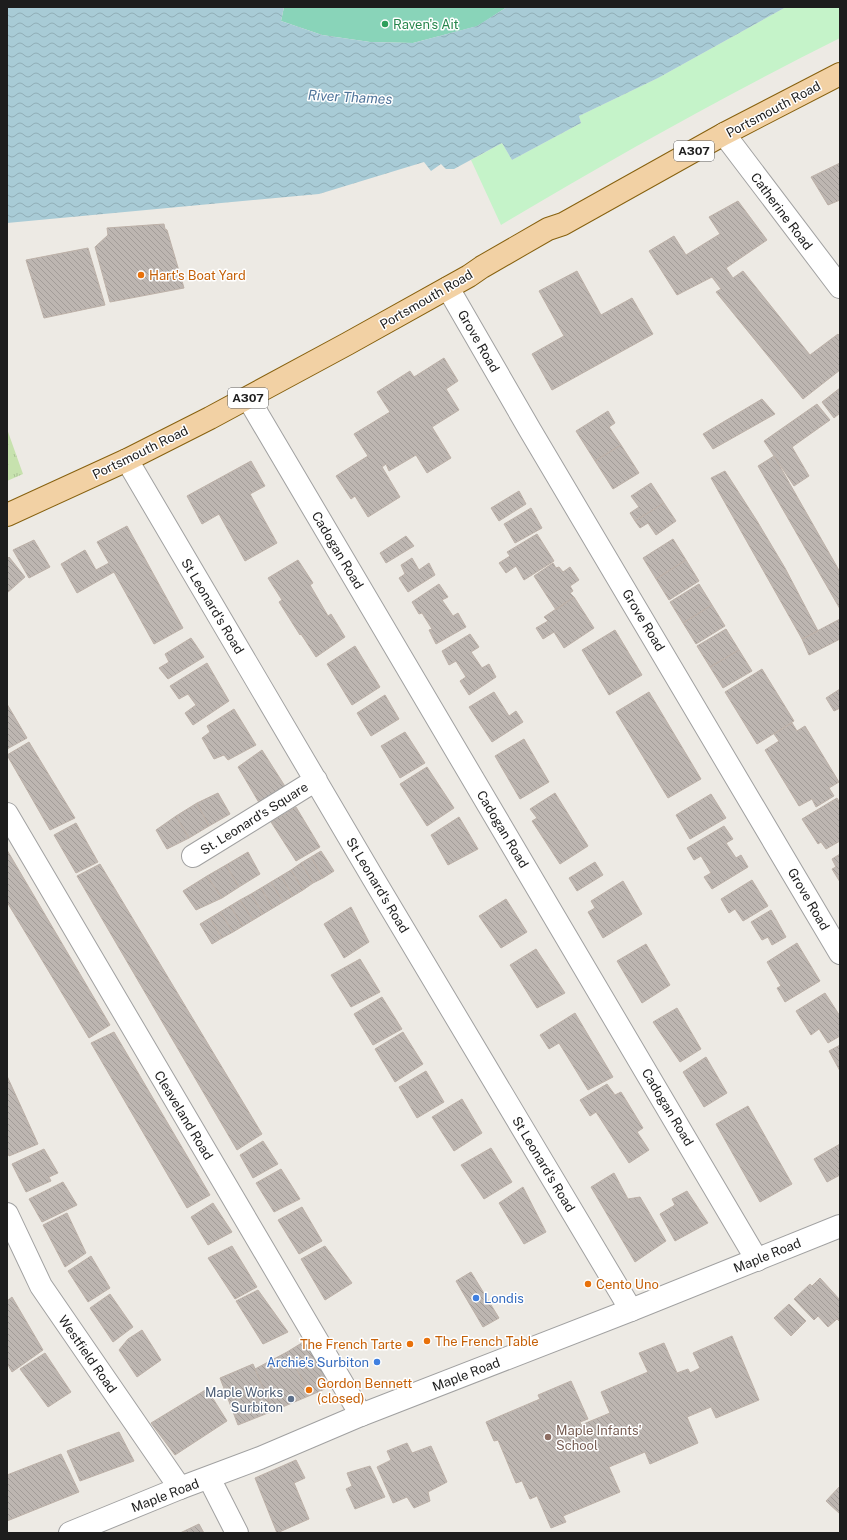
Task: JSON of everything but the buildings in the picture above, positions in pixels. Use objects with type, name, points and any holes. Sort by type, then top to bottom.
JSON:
[{"type":"main road","name":"Portsmouth Road","points":[[7,515],[127,460],[248,398],[448,288],[548,229],[563,224],[724,134],[840,74]]},
{"type":"street","name":"Catherine Road","points":[[724,134],[840,287]]},
{"type":"street","name":"Grove Road","points":[[448,288],[536,440],[840,953]]},
{"type":"street","name":"Cadogan Road","points":[[248,398],[757,1260]]},
{"type":"street","name":"St Leonard's Road","points":[[127,460],[631,1310]]},
{"type":"street","name":"St. Leonard's Square","points":[[193,856],[316,780]]},
{"type":"street","name":"Cleaveland Road","points":[[7,814],[362,1415]]},
{"type":"street","name":"Westfield Road","points":[[7,1214],[41,1286],[180,1488]]},
{"type":"street","name":"Maple Road","points":[[70,1533],[362,1415],[631,1310],[840,1226]]},
{"type":"street","points":[[209,1478],[237,1533]]},
{"type":"green space","name":"Raven's Ait","points":[[284,7],[507,7],[478,26],[413,43],[370,42],[322,35],[281,21]]},
{"type":"green space","points":[[786,7],[840,7],[840,38],[668,128],[501,225],[471,160],[502,143],[512,160],[581,123],[579,116],[658,78]]},
{"type":"green space","points":[[7,429],[23,474],[7,481]]},
{"type":"water","name":"River Thames","points":[[7,7],[284,7],[281,21],[322,35],[370,42],[413,43],[477,26],[507,7],[786,7],[658,78],[579,116],[581,123],[512,160],[502,143],[454,169],[446,169],[441,164],[431,171],[424,162],[319,194],[7,223]]},
{"type":"place","name":"Raven's Ait","points":[[385,24]]},
{"type":"place","name":"Hart's Boat Yard","points":[[141,275]]},
{"type":"place","name":"Cento Uno","points":[[588,1284]]},
{"type":"place","name":"Londis","points":[[476,1298]]},
{"type":"place","name":"The French Table","points":[[427,1341]]},
{"type":"place","name":"The French Tarte","points":[[410,1344]]},
{"type":"place","name":"Archie's Surbiton","points":[[377,1362]]},
{"type":"place","name":"Gordon Bennett (closed)","points":[[309,1390]]},
{"type":"place","name":"Maple Works Surbiton","points":[[291,1399]]},
{"type":"place","name":"Maple Infants' School","points":[[548,1437]]}]
